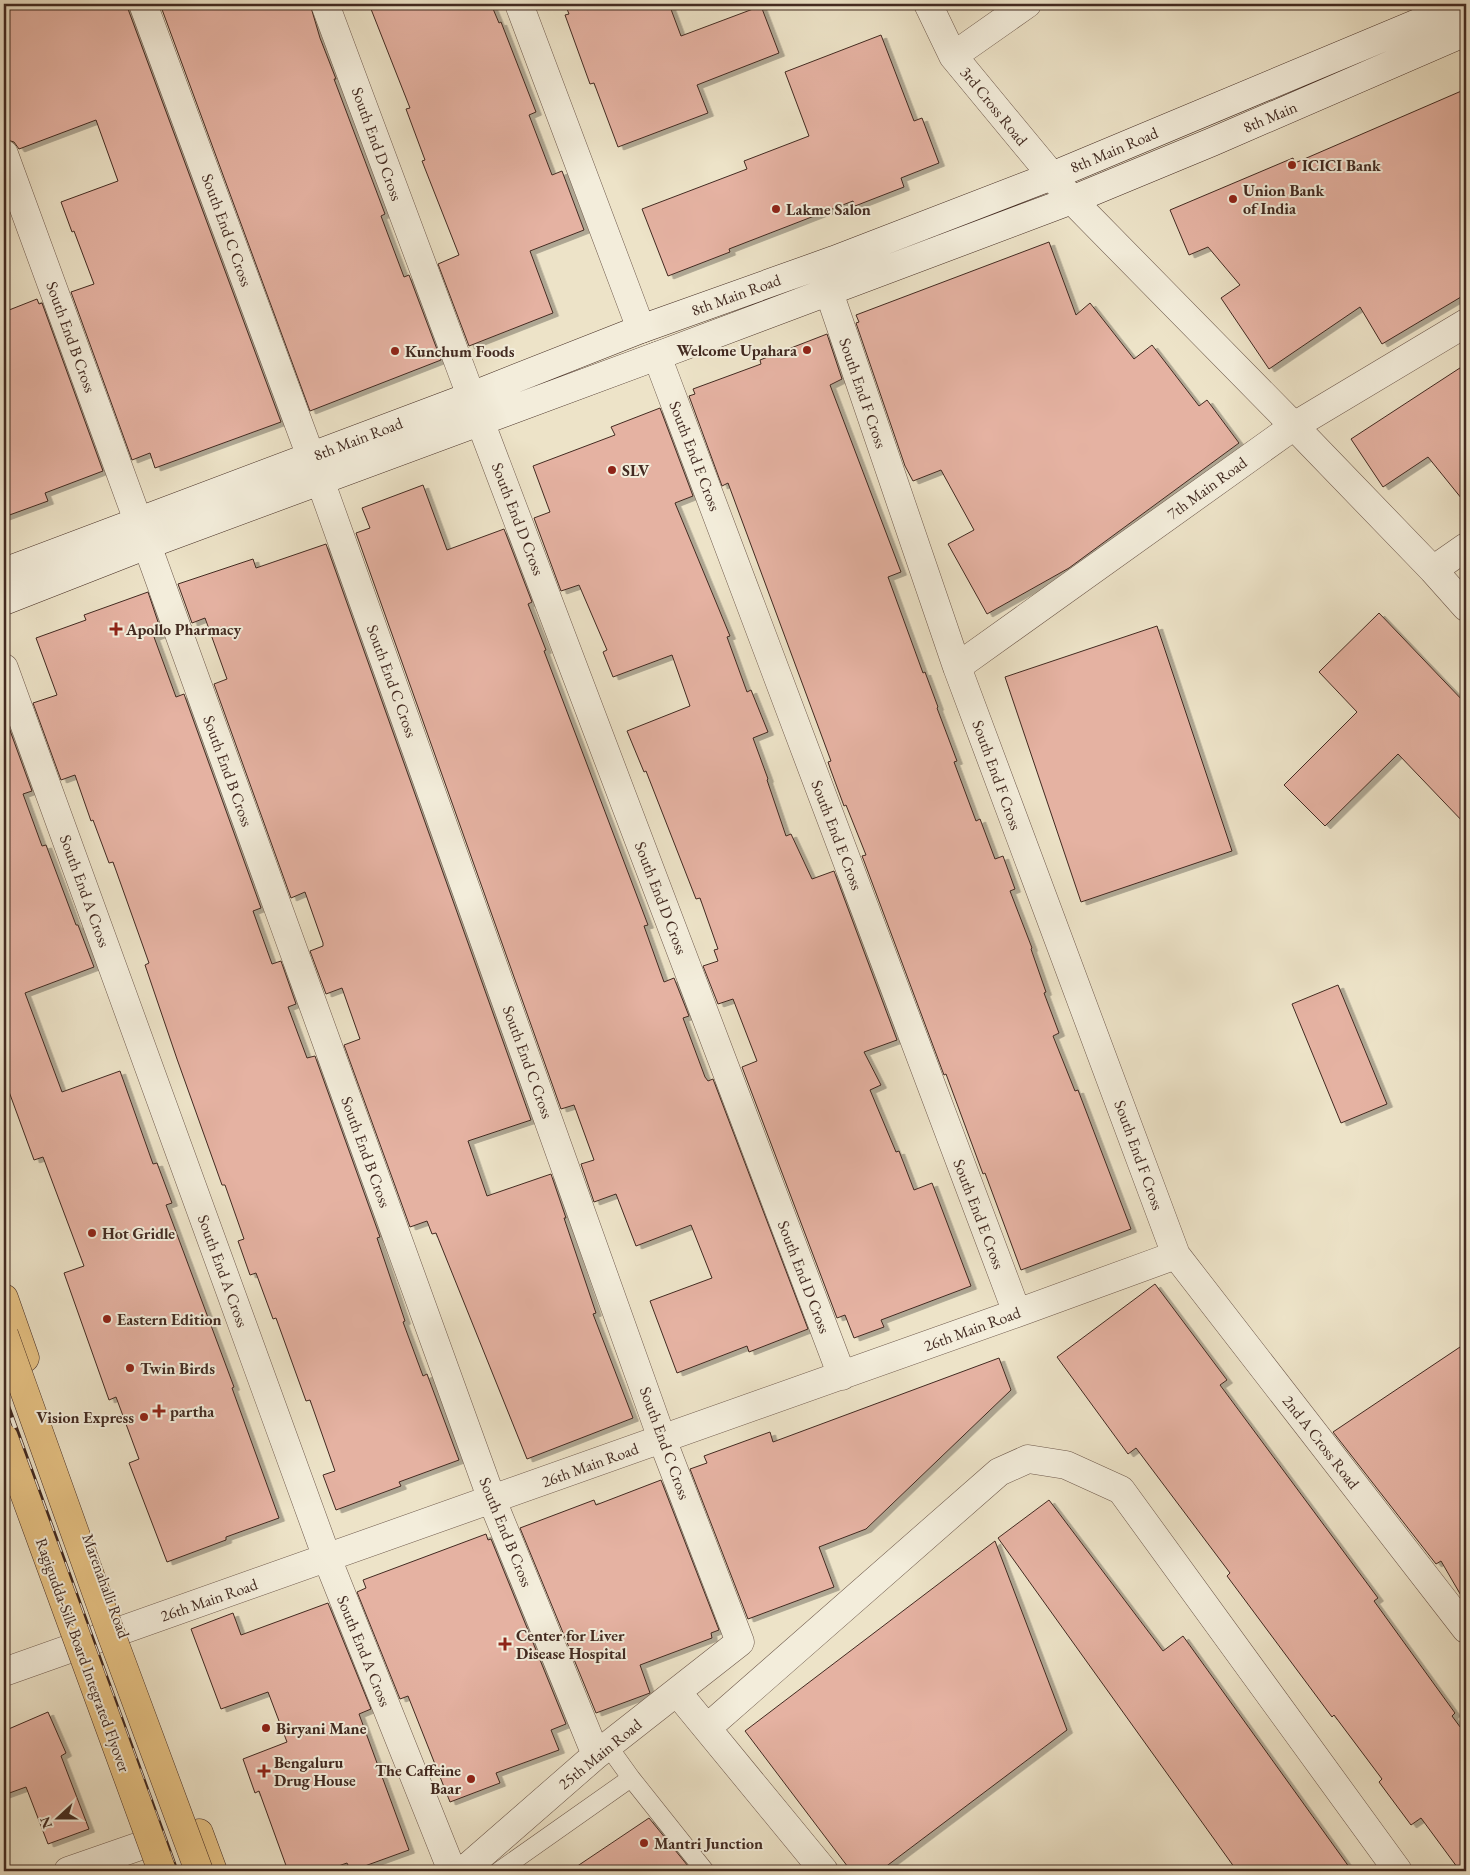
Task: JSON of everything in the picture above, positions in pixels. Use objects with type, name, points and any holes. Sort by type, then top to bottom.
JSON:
[{"type":"main road","name":"Marenahalli Road","points":[[4,1298],[122,1631],[213,1871]]},
{"type":"main road","points":[[4,1334],[199,1871]]},
{"type":"main road","name":"Ragigudda-Silk Board Integrated Flyover","points":[[4,1438],[162,1871]]},
{"type":"main road","points":[[4,1470],[48,1599],[150,1871]]},
{"type":"street","name":"South End C Cross","points":[[143,4],[316,468],[662,1439],[740,1642]]},
{"type":"street","name":"South End D Cross","points":[[325,4],[475,408],[842,1376]]},
{"type":"street","points":[[519,4],[641,330]]},
{"type":"street","name":"3rd Cross Road","points":[[928,4],[953,56],[1072,200],[1434,570],[1466,607]]},
{"type":"street","points":[[953,56],[1027,4]]},
{"type":"street","name":"8th Main Road","points":[[4,572],[142,533],[475,408],[641,330],[834,260],[1052,176],[1462,4]]},
{"type":"street","name":"8th Main","points":[[1072,200],[1212,142],[1466,32]]},
{"type":"street","name":"South End B Cross","points":[[4,154],[492,1500],[602,1751]]},
{"type":"street","name":"8th Main Road","points":[[475,408],[657,356],[1072,200]]},
{"type":"street","name":"South End F Cross","points":[[829,292],[957,668],[1176,1255]]},
{"type":"street","name":"7th Main Road","points":[[957,668],[1294,426],[1466,323]]},
{"type":"street","name":"South End E Cross","points":[[657,356],[1017,1314]]},
{"type":"street","name":"8th Main Road","points":[[4,601],[142,533]]},
{"type":"street","points":[[1434,570],[1466,547]]},
{"type":"street","name":"South End A Cross","points":[[4,668],[327,1558],[452,1871]]},
{"type":"street","name":"26th Main Road","points":[[4,1672],[1017,1314],[1176,1255]]},
{"type":"street","name":"2nd A Cross Road","points":[[1176,1255],[1466,1629]]},
{"type":"street","points":[[707,1728],[999,1472],[1028,1460],[1066,1465],[1121,1490],[1398,1871]]},
{"type":"street","name":"25th Main Road","points":[[462,1871],[602,1751],[740,1642]]},
{"type":"street","points":[[677,1692],[824,1871]]},
{"type":"street","points":[[68,1871],[140,1846]]},
{"type":"lane","points":[[602,1751],[631,1778],[705,1871]]},
{"type":"lane","points":[[499,1871],[631,1778]]},
{"type":"building","points":[[4,4],[128,4],[128,9],[281,422],[155,468],[150,453],[132,460],[71,292],[94,284],[61,202],[118,181],[96,120],[19,149],[14,142],[4,139]]},
{"type":"building","points":[[160,4],[310,4],[320,38],[336,79],[334,79],[385,214],[381,216],[404,277],[409,275],[441,360],[310,411]]},
{"type":"building","points":[[369,4],[491,4],[499,23],[501,22],[536,112],[529,115],[552,175],[562,171],[584,230],[530,251],[553,313],[469,346],[438,264],[459,255],[422,161],[425,160],[406,109],[410,108]]},
{"type":"building","points":[[565,4],[669,4],[681,36],[761,6],[779,53],[697,85],[708,113],[618,147],[594,83],[590,84],[565,15],[569,14]]},
{"type":"building","points":[[881,35],[914,121],[922,118],[939,163],[901,178],[904,187],[855,206],[853,201],[729,249],[730,252],[668,276],[642,209],[747,169],[744,161],[809,136],[785,72]]},
{"type":"building","points":[[1466,89],[1466,294],[1382,344],[1360,307],[1269,369],[1221,298],[1240,285],[1208,247],[1189,255],[1170,210],[1293,158],[1295,163]]},
{"type":"building","points":[[1049,242],[1076,315],[1090,303],[1134,359],[1152,345],[1199,406],[1207,400],[1239,443],[1069,568],[987,614],[948,544],[974,530],[941,470],[913,481],[905,466],[856,323],[859,322],[856,315]]},
{"type":"building","points":[[37,299],[39,304],[42,303],[103,471],[45,493],[48,501],[4,517],[4,312]]},
{"type":"building","points":[[827,334],[842,379],[830,385],[901,572],[888,577],[923,673],[925,672],[938,707],[957,761],[954,762],[976,821],[980,819],[995,859],[1003,856],[1015,889],[1010,891],[1032,948],[1046,992],[1044,993],[1059,1033],[1053,1036],[1075,1091],[1078,1090],[1131,1229],[1021,1270],[946,1074],[944,1075],[862,856],[866,855],[846,805],[844,806],[828,762],[831,761],[728,483],[722,486],[689,396],[695,394],[693,389],[761,364],[760,360]]},
{"type":"building","points":[[1466,364],[1466,504],[1428,457],[1383,487],[1351,439]]},
{"type":"building","points":[[660,408],[693,496],[675,503],[730,636],[727,637],[747,692],[751,690],[768,732],[753,738],[786,836],[791,834],[812,879],[834,871],[897,1040],[864,1052],[881,1085],[870,1090],[896,1152],[899,1151],[914,1190],[932,1183],[971,1286],[881,1320],[884,1327],[854,1338],[845,1315],[837,1318],[742,1067],[757,1061],[733,999],[718,1004],[703,966],[718,961],[714,950],[718,949],[700,898],[696,899],[646,771],[644,772],[627,731],[690,706],[672,655],[613,677],[603,652],[607,650],[579,585],[561,591],[534,518],[550,512],[533,466],[615,435],[611,427]]},
{"type":"building","points":[[423,485],[447,550],[504,529],[532,602],[528,604],[546,650],[544,651],[648,925],[644,926],[664,982],[674,978],[689,1016],[683,1018],[705,1077],[708,1081],[713,1079],[808,1329],[749,1352],[747,1346],[677,1373],[650,1301],[712,1278],[691,1225],[636,1246],[616,1194],[594,1202],[581,1164],[594,1160],[574,1105],[561,1109],[356,533],[370,528],[362,508]]},
{"type":"building","points":[[326,544],[531,1120],[468,1141],[487,1196],[551,1174],[596,1313],[593,1314],[633,1418],[527,1459],[436,1233],[432,1234],[427,1221],[410,1227],[344,1045],[360,1039],[342,988],[326,994],[310,951],[323,946],[323,943],[305,892],[291,898],[214,684],[227,679],[205,618],[192,623],[178,584],[253,559],[256,568]]},
{"type":"building","points":[[148,592],[162,634],[154,637],[176,697],[184,694],[261,908],[253,911],[272,964],[281,961],[296,1004],[288,1007],[307,1058],[315,1056],[380,1237],[377,1238],[405,1321],[403,1322],[423,1376],[427,1374],[459,1460],[399,1482],[401,1486],[336,1510],[323,1475],[335,1471],[310,1400],[306,1401],[276,1318],[273,1319],[256,1273],[250,1275],[238,1241],[244,1239],[225,1185],[222,1185],[177,1059],[145,965],[149,963],[113,862],[109,863],[93,820],[91,821],[75,775],[61,780],[33,703],[57,695],[36,638],[86,620],[84,615]]},
{"type":"building","points":[[1379,613],[1466,704],[1466,825],[1398,754],[1325,826],[1284,785],[1357,712],[1319,672]]},
{"type":"building","points":[[1157,626],[1232,851],[1081,902],[1005,677]]},
{"type":"building","points":[[4,714],[32,791],[23,794],[42,846],[46,845],[94,967],[25,993],[62,1092],[120,1071],[153,1164],[157,1163],[172,1203],[166,1205],[234,1387],[232,1388],[279,1518],[226,1537],[226,1540],[167,1562],[129,1463],[139,1459],[116,1397],[109,1400],[64,1273],[84,1266],[43,1157],[34,1160],[4,1078]]},
{"type":"building","points":[[1338,985],[1387,1104],[1341,1123],[1292,1004]]},
{"type":"building","points":[[1155,1284],[1227,1380],[1220,1385],[1378,1598],[1374,1601],[1455,1713],[1452,1716],[1466,1735],[1466,1871],[1460,1871],[1421,1818],[1411,1825],[1379,1782],[1382,1779],[1334,1715],[1332,1717],[1227,1576],[1230,1573],[1136,1448],[1128,1454],[1057,1357]]},
{"type":"building","points":[[1466,1343],[1466,1604],[1441,1561],[1436,1564],[1333,1432]]},
{"type":"building","points":[[999,1358],[1011,1390],[866,1529],[819,1547],[834,1587],[748,1619],[690,1469],[707,1463],[704,1456],[770,1432],[773,1442]]},
{"type":"building","points":[[661,1480],[719,1630],[711,1633],[712,1638],[640,1665],[650,1693],[596,1713],[520,1528],[594,1500],[596,1505]]},
{"type":"building","points":[[1049,1500],[1163,1651],[1183,1636],[1352,1871],[1237,1871],[998,1538]]},
{"type":"building","points":[[486,1534],[488,1540],[491,1539],[566,1724],[551,1730],[559,1750],[496,1773],[500,1783],[450,1802],[408,1696],[400,1699],[357,1592],[366,1588],[363,1580]]},
{"type":"building","points":[[995,1541],[1067,1730],[880,1871],[851,1871],[745,1731]]},
{"type":"building","points":[[328,1603],[371,1709],[359,1714],[409,1850],[351,1871],[347,1863],[324,1871],[288,1871],[259,1791],[255,1793],[243,1759],[287,1742],[268,1692],[221,1709],[191,1629],[233,1613],[241,1635]]},
{"type":"building","points":[[48,1712],[66,1753],[61,1756],[89,1829],[48,1844],[26,1787],[4,1795],[4,1731]]},
{"type":"building","name":"Mantri Junction","points":[[649,1818],[692,1871],[570,1871]]},
{"type":"railway","points":[[4,1351],[194,1871]]},
{"type":"railway","points":[[4,1397],[176,1871]]},
{"type":"place","name":"ICICI Bank","points":[[1292,165]]},
{"type":"place","name":"Union Bank of India","points":[[1233,199]]},
{"type":"place","name":"Lakme Salon","points":[[776,209]]},
{"type":"place","name":"Welcome Upahara","points":[[807,350]]},
{"type":"place","name":"Kunchum Foods","points":[[395,351]]},
{"type":"place","name":"SLV","points":[[612,470]]},
{"type":"place","name":"Apollo Pharmacy","points":[[116,629]]},
{"type":"place","name":"Hot Gridle","points":[[92,1233]]},
{"type":"place","name":"Eastern Edition","points":[[107,1319]]},
{"type":"place","name":"Twin Birds","points":[[130,1368]]},
{"type":"place","name":"partha","points":[[159,1411]]},
{"type":"place","name":"Vision Express","points":[[144,1417]]},
{"type":"place","name":"Center for Liver Disease Hospital","points":[[505,1644]]},
{"type":"place","name":"Biryani Mane","points":[[266,1728]]},
{"type":"place","name":"Bengaluru Drug House","points":[[264,1771]]},
{"type":"place","name":"The Caffeine Baar","points":[[471,1779]]},
{"type":"place","name":"Mantri Junction","points":[[644,1843]]}]
